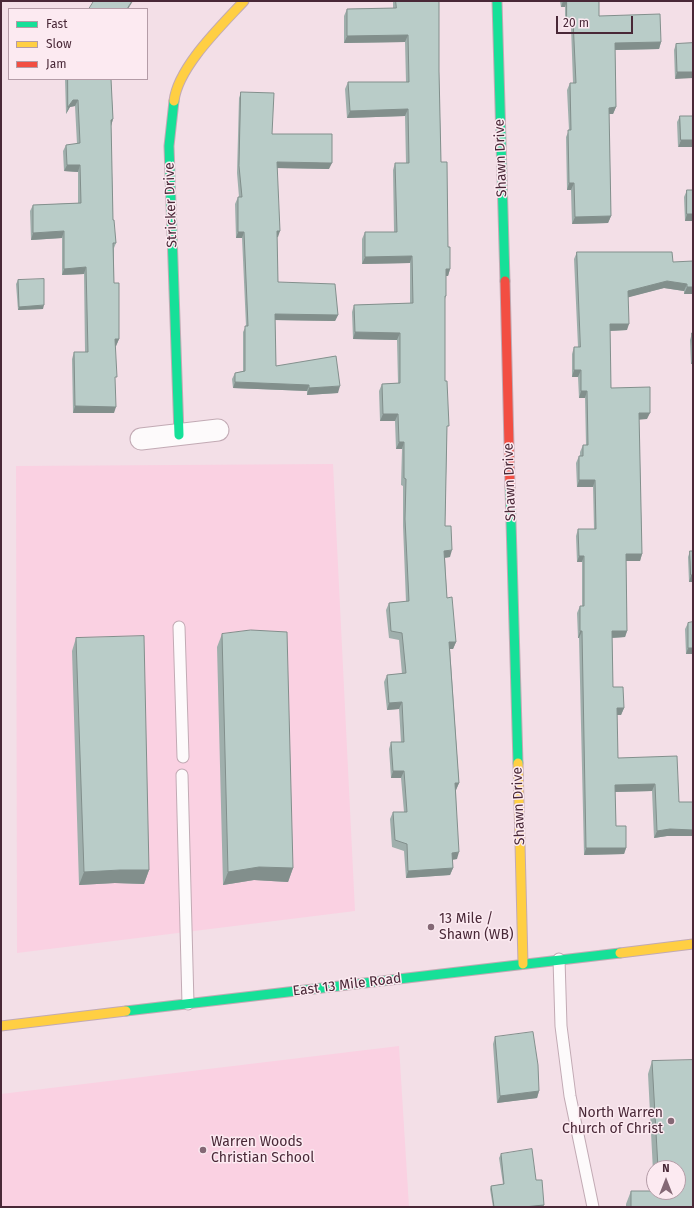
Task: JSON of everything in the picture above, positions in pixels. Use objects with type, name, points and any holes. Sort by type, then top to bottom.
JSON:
[{"type":"street","name":"Stricker Drive","points":[[179,435],[169,146],[175,90],[195,55],[244,1]]},
{"type":"street","name":"Shawn Drive","points":[[497,1],[523,964]]},
{"type":"street","points":[[141,439],[218,430]]},
{"type":"street","name":"East 13 Mile Road","points":[[1,1026],[693,944]]},
{"type":"lane","points":[[179,627],[182,757]]},
{"type":"lane","points":[[182,775],[188,1004]]},
{"type":"lane","points":[[559,959],[561,1026],[570,1096],[593,1207]]},
{"type":"shaded area","points":[[333,464],[355,911],[17,953],[16,466]]},
{"type":"shaded area","name":"Warren Woods Christian School","points":[[399,1046],[409,1207],[1,1207],[1,1094]]},
{"type":"building","points":[[94,1],[132,1],[128,8],[90,8]]},
{"type":"building","points":[[396,1],[439,1],[441,162],[447,162],[448,247],[450,247],[450,269],[446,269],[445,296],[445,381],[447,381],[449,426],[447,426],[445,526],[451,526],[452,550],[444,551],[447,598],[452,597],[456,642],[449,642],[459,783],[455,783],[459,852],[452,853],[453,868],[408,871],[407,844],[395,840],[393,812],[407,812],[404,771],[393,771],[391,742],[404,742],[402,702],[389,703],[387,675],[406,673],[402,633],[391,631],[389,603],[409,601],[405,519],[406,479],[404,478],[404,442],[399,442],[398,414],[383,414],[382,384],[400,383],[400,333],[355,332],[354,305],[413,303],[412,256],[365,257],[365,232],[397,232],[395,163],[409,163],[408,109],[350,111],[348,82],[409,82],[408,35],[347,36],[347,9],[396,8]]},
{"type":"building","points":[[567,1],[599,1],[599,16],[660,14],[661,42],[615,43],[616,107],[609,108],[611,216],[575,217],[574,183],[569,183],[568,130],[571,130],[570,83],[576,83],[573,20],[567,20]]},
{"type":"building","points":[[693,43],[693,72],[677,72],[676,44]]},
{"type":"building","points":[[68,80],[111,80],[113,119],[111,120],[113,220],[116,243],[113,243],[114,283],[119,283],[119,339],[115,339],[117,377],[115,377],[116,407],[75,406],[74,352],[88,352],[86,267],[64,269],[64,231],[33,233],[33,205],[81,203],[80,165],[67,165],[66,145],[80,143],[78,100],[73,100],[68,107]]},
{"type":"building","points":[[241,92],[274,93],[272,134],[332,134],[332,163],[277,162],[280,231],[277,231],[278,282],[335,284],[338,315],[275,314],[276,366],[336,356],[340,386],[309,388],[309,385],[235,382],[235,373],[245,371],[245,326],[248,326],[244,232],[238,232],[238,197],[242,197],[239,166]]},
{"type":"building","points":[[680,116],[693,116],[693,140],[681,140]]},
{"type":"building","points":[[687,190],[693,190],[693,214],[687,214]]},
{"type":"building","points":[[577,252],[672,252],[673,262],[693,261],[693,287],[687,287],[687,284],[667,281],[628,291],[629,324],[610,324],[611,388],[650,387],[650,413],[639,413],[642,554],[626,554],[627,631],[612,631],[613,687],[623,687],[624,708],[617,708],[618,758],[677,756],[679,802],[693,802],[693,830],[670,829],[657,831],[655,784],[615,785],[616,826],[626,826],[626,848],[586,848],[582,631],[580,631],[580,606],[584,606],[584,556],[579,556],[578,529],[596,529],[595,480],[579,480],[579,456],[583,456],[583,445],[588,445],[587,391],[581,391],[581,370],[574,370],[574,347],[580,347]]},
{"type":"building","points":[[44,279],[44,305],[19,307],[18,280]]},
{"type":"building","points":[[690,551],[693,551],[693,575],[691,575]]},
{"type":"building","points":[[693,622],[693,648],[688,648],[688,623]]},
{"type":"building","points":[[251,630],[287,632],[293,868],[259,867],[228,872],[222,634]]},
{"type":"building","points":[[144,636],[149,870],[84,872],[76,638]]},
{"type":"building","points":[[533,1032],[538,1065],[539,1091],[500,1096],[495,1037]]},
{"type":"building","name":"North Warren Church of Christ","points":[[693,1060],[693,1207],[631,1207],[631,1191],[646,1191],[646,1200],[686,1200],[686,1160],[658,1160],[652,1061]]},
{"type":"building","points":[[532,1149],[536,1180],[542,1180],[544,1205],[494,1207],[491,1186],[504,1184],[501,1154]]},
{"type":"traffic: fast","points":[[497,1],[505,281]]},
{"type":"traffic: fast","points":[[174,101],[169,146],[179,435]]},
{"type":"traffic: fast","points":[[510,487],[518,763]]},
{"type":"traffic: fast","points":[[126,1011],[620,953]]},
{"type":"traffic: slow","points":[[174,101],[177,88],[192,61],[244,1]]},
{"type":"traffic: slow","points":[[518,763],[523,964]]},
{"type":"traffic: slow","points":[[620,953],[693,944]]},
{"type":"traffic: slow","points":[[1,1026],[126,1011]]},
{"type":"traffic: jam","points":[[505,281],[510,487]]},
{"type":"place","name":"13 Mile / Shawn (WB)","points":[[431,927]]},
{"type":"place","name":"North Warren Church of Christ","points":[[671,1121]]},
{"type":"place","name":"Warren Woods Christian School","points":[[203,1150]]}]
